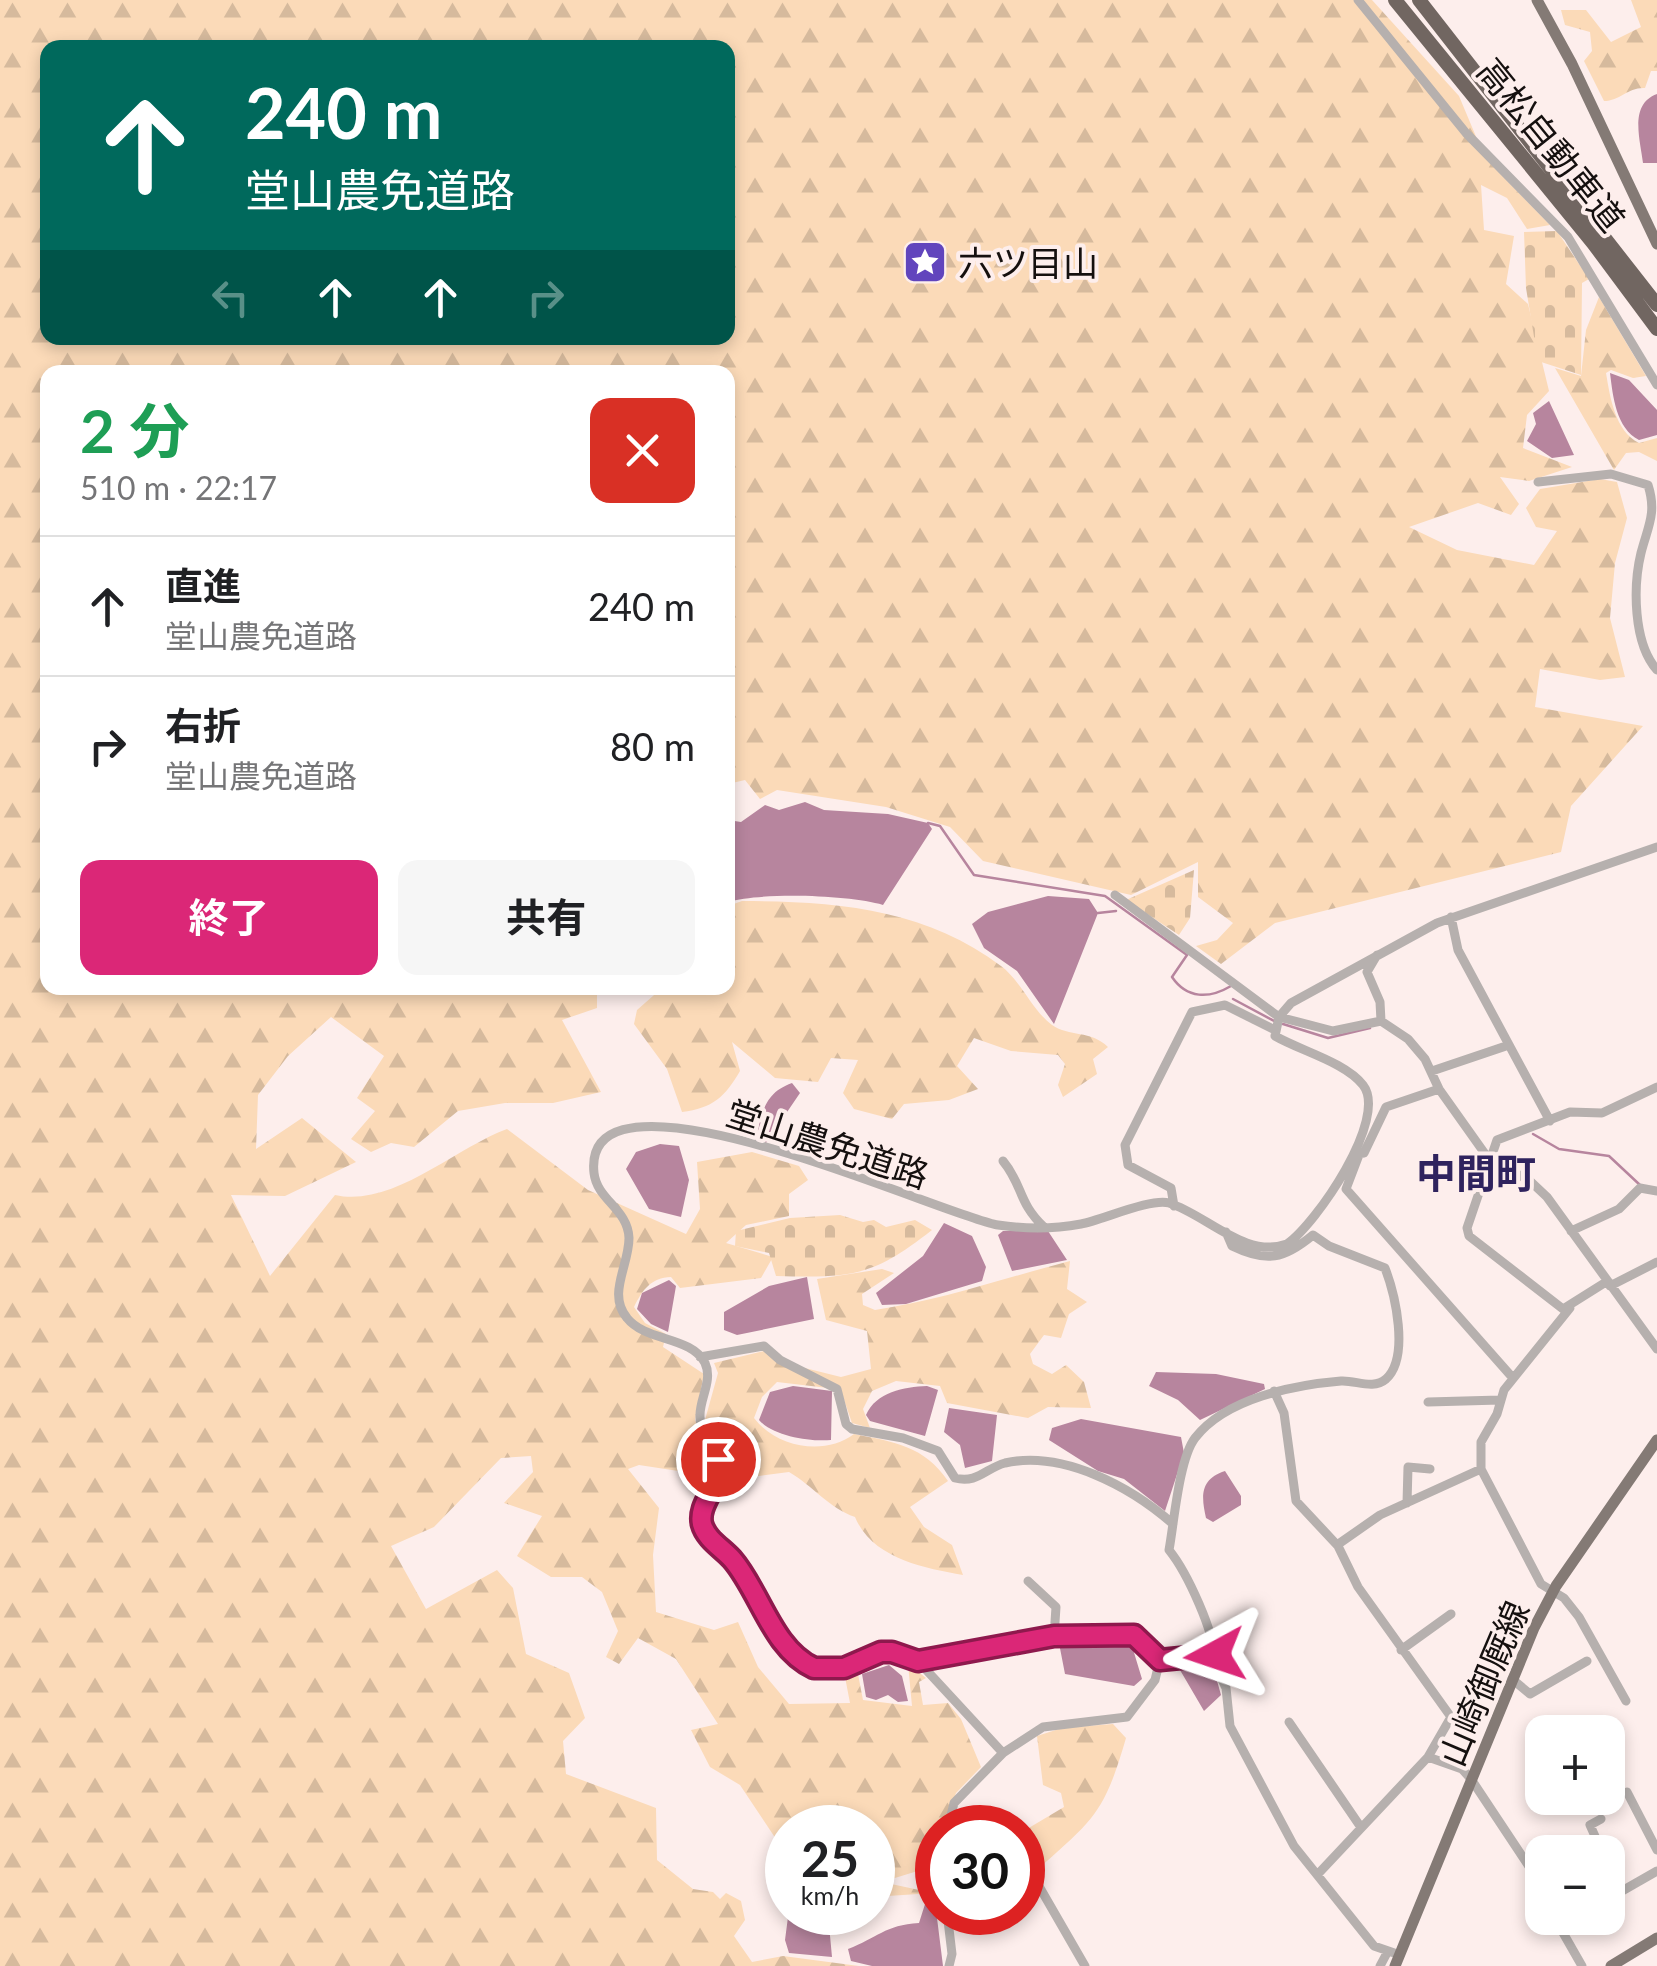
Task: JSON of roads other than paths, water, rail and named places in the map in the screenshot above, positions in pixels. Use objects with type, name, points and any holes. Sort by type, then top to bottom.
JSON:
[{"type":"highway","name":"高松自動車道","points":[[1395,0],[1571,215],[1657,329]]},
{"type":"highway","name":"高松自動車道","points":[[1419,0],[1657,305]]},
{"type":"highway","points":[[1590,216],[1657,296]]},
{"type":"main road","points":[[1536,0],[1572,64],[1657,244]]},
{"type":"main road","name":"山崎御厩線","points":[[1394,1957],[1552,1594],[1654,1451]]},
{"type":"main road","points":[[1611,1966],[1657,1938]]},
{"type":"street","points":[[1358,0],[1456,121],[1568,237],[1657,385]]},
{"type":"street","points":[[1538,482],[1611,474],[1648,486],[1656,500],[1656,523],[1642,552],[1638,616],[1657,670]]},
{"type":"street","points":[[1512,1377],[1346,1189],[1370,1111],[1367,1091],[1352,1076],[1276,1036],[1276,1022],[1291,1002],[1451,917],[1657,848]]},
{"type":"street","points":[[1114,896],[1276,1022]]},
{"type":"street","points":[[1451,917],[1458,950],[1506,1046],[1550,1121]]},
{"type":"street","points":[[1378,954],[1367,972],[1380,1002],[1382,1021]]},
{"type":"street","points":[[1440,1089],[1386,1107],[1313,1218],[1287,1244],[1257,1246],[1170,1204],[1171,1188],[1130,1167],[1125,1145],[1192,1012],[1225,1006],[1276,1022],[1333,1031],[1382,1021],[1408,1039],[1488,1158],[1538,1187],[1657,1349]]},
{"type":"street","points":[[1432,1071],[1506,1046]]},
{"type":"street","points":[[1570,1308],[1552,1304],[1516,1270],[1468,1236],[1488,1158],[1497,1140],[1570,1112],[1602,1113],[1657,1087]]},
{"type":"street","name":"堂山農免道路","points":[[700,1357],[647,1334],[622,1310],[619,1288],[627,1254],[627,1226],[594,1175],[596,1152],[616,1132],[665,1127],[724,1134],[974,1220],[1044,1227],[1084,1224],[1170,1204]]},
{"type":"street","points":[[1003,1160],[1015,1177],[1020,1200],[1044,1227]]},
{"type":"street","points":[[1571,1231],[1620,1209],[1640,1188],[1657,1191]]},
{"type":"street","points":[[1226,1232],[1232,1246],[1258,1259],[1290,1254],[1314,1234],[1329,1246],[1385,1268],[1397,1298],[1395,1363],[1386,1378],[1374,1384],[1340,1381],[1274,1391],[1208,1424],[1193,1441],[1169,1550],[1183,1567],[1213,1646],[1214,1662],[1226,1688],[1230,1726],[1294,1846],[1374,1946],[1394,1957],[1380,1966]]},
{"type":"street","points":[[1626,1701],[1580,1616],[1564,1598],[1541,1584],[1482,1468],[1481,1442],[1512,1377],[1570,1308],[1608,1284],[1657,1262]]},
{"type":"street","points":[[1003,1753],[918,1661],[892,1652],[872,1654],[835,1670],[806,1664],[768,1619],[734,1560],[710,1537],[702,1514],[721,1471],[699,1418],[708,1377],[700,1357],[764,1346],[780,1360],[837,1389],[846,1424],[938,1451],[955,1478],[978,1478],[1004,1463],[1066,1464],[1129,1490],[1173,1524]]},
{"type":"street","points":[[1274,1391],[1284,1413],[1296,1501],[1336,1545],[1401,1650],[1450,1717],[1428,1758],[1318,1874]]},
{"type":"street","points":[[1428,1402],[1483,1397],[1500,1400]]},
{"type":"street","points":[[1407,1503],[1408,1467],[1430,1469]]},
{"type":"street","points":[[1336,1545],[1372,1519],[1482,1468]]},
{"type":"street","points":[[1028,1581],[1056,1607],[1054,1636]]},
{"type":"street","points":[[1401,1650],[1451,1614]]},
{"type":"street","points":[[918,1661],[1054,1636],[1134,1635],[1160,1660],[1191,1657],[1214,1662]]},
{"type":"street","points":[[954,1805],[1003,1753],[1043,1727],[1127,1717],[1155,1680],[1160,1660]]},
{"type":"street","points":[[1512,1679],[1530,1694],[1588,1661]]},
{"type":"street","points":[[1289,1722],[1360,1826]]},
{"type":"street","points":[[1428,1758],[1462,1769],[1525,1860]]},
{"type":"street","points":[[1626,1792],[1657,1850]]},
{"type":"street","points":[[1594,1835],[1590,1825],[1601,1819]]},
{"type":"street","points":[[1625,1889],[1657,1872]]},
{"type":"street","points":[[1045,1897],[1084,1966]]},
{"type":"street","points":[[949,1966],[951,1935]]},
{"type":"street","points":[[1570,1935],[1582,1966]]},
{"type":"waterway","points":[[928,823],[940,826],[974,875],[1105,896],[1187,955],[1172,977],[1184,990],[1207,995],[1231,986]]},
{"type":"waterway","points":[[1098,913],[1116,911]]},
{"type":"waterway","points":[[1233,999],[1276,1022]]},
{"type":"waterway","points":[[1283,1024],[1328,1038],[1370,1028]]},
{"type":"waterway","points":[[1533,1134],[1559,1149],[1609,1156],[1640,1185]]},
{"type":"place","name":"六ツ目山","points":[[925,262]]},
{"type":"district","name":"中間町","points":[[1476,1173]]}]
